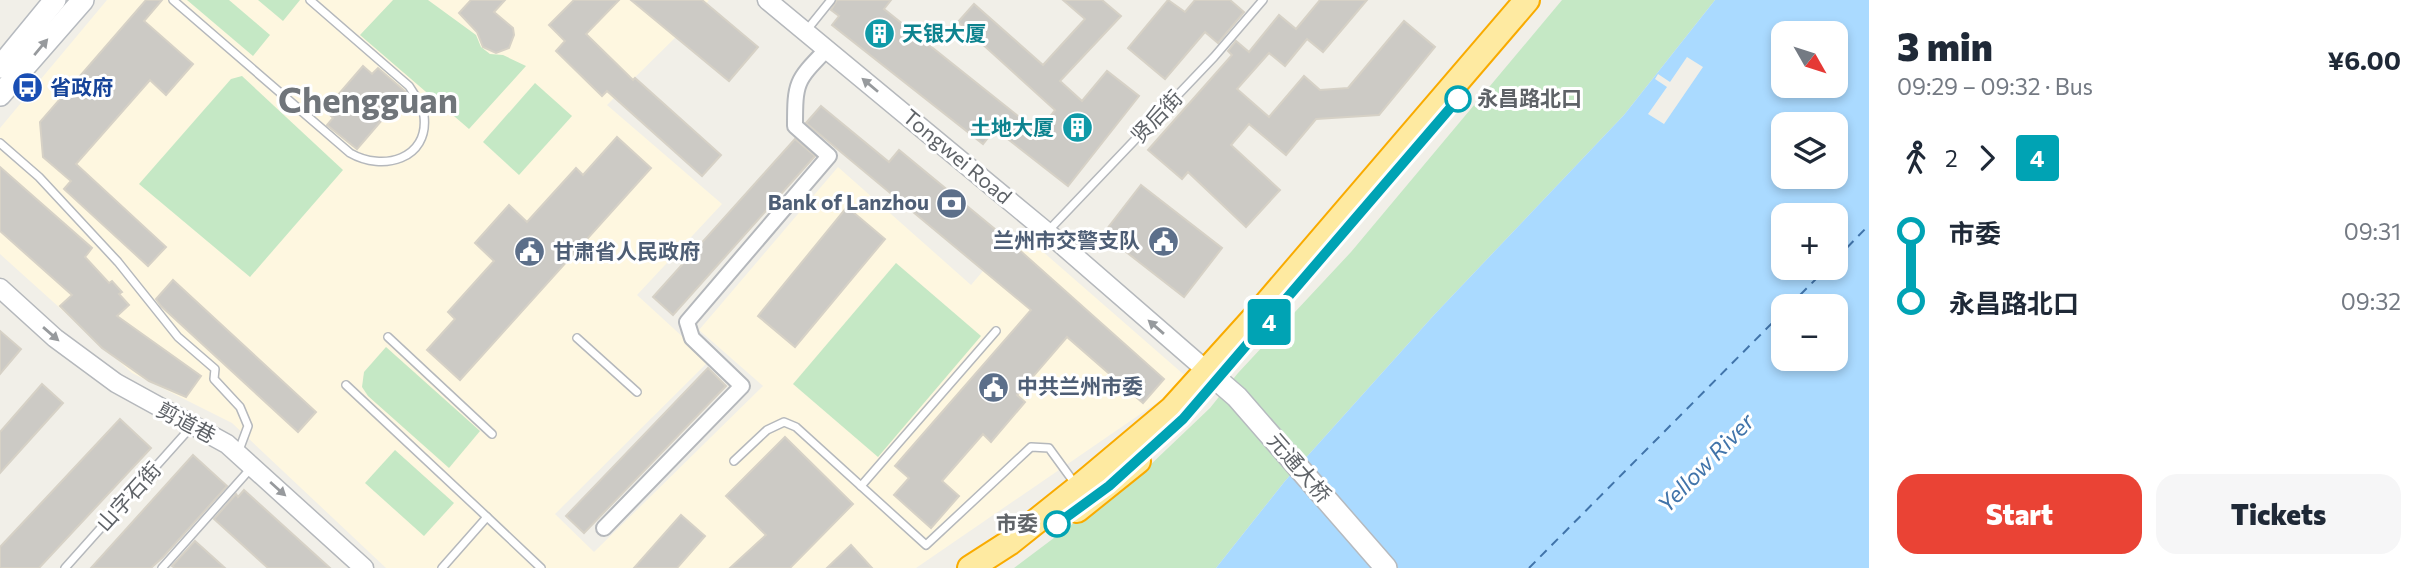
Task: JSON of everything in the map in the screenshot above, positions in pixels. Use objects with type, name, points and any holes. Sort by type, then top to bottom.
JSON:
[{"type":"highway","points":[[997,568],[1118,478],[1183,419],[1213,376],[1527,0]]},
{"type":"highway","points":[[971,568],[1078,488],[1213,376],[1544,0]]},
{"type":"main road","points":[[0,67],[55,0]]},
{"type":"main road","points":[[0,95],[83,0]]},
{"type":"main road","name":"元通大桥","points":[[1213,376],[1237,397],[1386,568]]},
{"type":"street","name":"Tongwei Road","points":[[767,0],[1047,232],[1213,376]]},
{"type":"street","points":[[604,528],[742,386],[692,338],[687,322],[829,156],[795,126],[795,91],[799,78],[827,49]]},
{"type":"street","name":"剪道巷","points":[[0,288],[55,338],[117,383],[238,454],[363,568]]},
{"type":"lane","points":[[173,0],[350,153],[365,161],[382,164],[399,159],[413,149],[422,134],[424,117],[419,101],[409,86],[310,0]]},
{"type":"lane","points":[[806,32],[831,0]]},
{"type":"lane","name":"贤后街","points":[[1047,232],[1214,57],[1263,0]]},
{"type":"lane","points":[[0,143],[39,177],[118,262],[178,337],[215,369],[214,379],[240,407],[248,426],[238,454]]},
{"type":"lane","points":[[861,486],[996,331]]},
{"type":"lane","points":[[388,337],[492,434]]},
{"type":"lane","points":[[578,338],[637,393]]},
{"type":"lane","points":[[346,385],[541,568]]},
{"type":"lane","points":[[734,461],[767,430],[783,422],[796,427],[926,545],[1031,447],[1049,448],[1078,488]]},
{"type":"lane","name":"山字石街","points":[[65,568],[192,425]]},
{"type":"lane","points":[[162,568],[253,466]]},
{"type":"lane","points":[[442,568],[487,517]]},
{"type":"shaded area","points":[[107,0],[709,0],[690,23],[607,105],[722,204],[637,295],[709,361],[555,514],[594,552],[763,386],[699,330],[838,167],[971,285],[1018,230],[1190,380],[916,568],[386,568],[232,423],[132,373],[0,254],[0,128]]},
{"type":"green space","points":[[187,0],[229,0],[270,35],[253,56]]},
{"type":"green space","points":[[258,0],[300,0],[283,21]]},
{"type":"green space","points":[[393,0],[428,0],[476,35],[481,47],[490,54],[503,55],[526,66],[469,129],[360,35]]},
{"type":"green space","points":[[1562,0],[1715,0],[1624,115],[1434,315],[1285,481],[1216,568],[1014,568],[1147,468],[1210,408],[1238,373],[1351,252]]},
{"type":"green space","points":[[242,76],[343,170],[250,277],[139,184],[231,79]]},
{"type":"green space","points":[[535,83],[572,116],[519,175],[483,142]]},
{"type":"green space","points":[[896,263],[981,336],[878,457],[793,384]]},
{"type":"green space","points":[[386,347],[480,431],[449,468],[368,396],[362,387],[364,372]]},
{"type":"green space","points":[[395,450],[454,503],[424,536],[365,483]]},
{"type":"water","name":"Yellow River","points":[[1715,0],[1869,0],[1869,568],[1216,568],[1285,481],[1434,315],[1624,115]]},
{"type":"pier","points":[[1687,57],[1703,67],[1664,124],[1648,114],[1667,87],[1655,79],[1658,74],[1670,82]]},
{"type":"building","points":[[146,0],[162,0],[144,21],[193,64],[166,95],[150,80],[76,164],[166,247],[148,266],[64,189],[71,181],[43,157],[40,122]]},
{"type":"building","points":[[471,0],[505,0],[494,12],[513,28],[514,35],[509,48],[496,53],[483,47],[477,32],[459,13]]},
{"type":"building","points":[[574,0],[619,0],[586,34],[633,80],[635,78],[721,155],[702,176],[607,91],[602,96],[556,51],[565,41],[549,25]]},
{"type":"building","points":[[631,0],[702,0],[758,47],[729,81]]},
{"type":"building","points":[[837,0],[891,0],[884,9],[1038,132],[1055,110],[958,22],[974,4],[1043,65],[1085,19],[1063,0],[1102,0],[1121,16],[1060,81],[1082,101],[1107,71],[1139,96],[1068,186],[995,129],[983,144],[832,25],[839,16],[831,10]]},
{"type":"building","points":[[1168,0],[1185,12],[1195,0],[1230,0],[1244,12],[1218,43],[1205,32],[1165,79],[1128,48]]},
{"type":"building","points":[[1320,0],[1367,0],[1323,52],[1307,39],[1285,66],[1269,53],[1237,89],[1269,117],[1304,76],[1320,90],[1348,88],[1404,21],[1435,47],[1379,115],[1316,119],[1286,155],[1249,124],[1231,145],[1280,190],[1246,227],[1188,172],[1182,179],[1148,150],[1232,55],[1228,51],[1236,41],[1249,52],[1279,15],[1296,29]]},
{"type":"building","points":[[363,66],[372,74],[378,68],[406,92],[357,149],[327,125],[333,118],[325,110]]},
{"type":"building","name":"中共兰州市委","points":[[821,106],[889,162],[899,150],[1007,239],[1164,379],[1143,403],[1067,337],[1017,395],[1025,402],[991,442],[983,434],[942,481],[959,496],[931,528],[894,495],[909,478],[895,466],[1031,310],[806,123]]},
{"type":"building","name":"甘肃省人民政府","points":[[617,137],[651,168],[460,380],[427,350],[455,319],[448,312],[494,261],[475,243],[509,205],[527,222],[576,168],[583,175]]},
{"type":"building","points":[[795,139],[815,156],[673,315],[653,297]]},
{"type":"building","points":[[0,167],[92,248],[85,257],[109,283],[112,281],[129,305],[117,316],[201,376],[186,397],[149,381],[102,348],[60,306],[72,295],[0,231]]},
{"type":"building","name":"兰州市交警支队","points":[[1141,185],[1222,248],[1184,297],[1103,234]]},
{"type":"building","points":[[847,207],[885,239],[795,347],[758,316]]},
{"type":"building","points":[[173,280],[316,412],[298,432],[161,306],[156,299]]},
{"type":"building","points":[[0,331],[21,349],[0,374]]},
{"type":"building","points":[[708,368],[726,386],[584,533],[566,516]]},
{"type":"building","points":[[42,384],[63,403],[0,473],[0,432]]},
{"type":"building","points":[[120,419],[151,448],[39,568],[0,568],[0,547]]},
{"type":"building","points":[[785,437],[853,504],[790,568],[730,568],[766,535],[726,496]]},
{"type":"building","points":[[193,455],[227,486],[163,557],[151,568],[91,568]]},
{"type":"building","points":[[244,490],[330,568],[268,568],[214,519],[236,494],[238,497]]},
{"type":"building","points":[[681,515],[705,536],[677,568],[634,568]]},
{"type":"building","points":[[195,541],[225,568],[172,566]]},
{"type":"building","points":[[851,545],[872,568],[827,568]]},
{"type":"ferry route","points":[[1848,247],[1869,225]]},
{"type":"ferry route","points":[[1801,294],[1815,280]]},
{"type":"ferry route","points":[[1529,568],[1771,324]]},
{"type":"bus line","name":"4","points":[[1057,524],[1109,486],[1183,419],[1458,99]]},
{"type":"place","name":"天银大厦","points":[[879,34]]},
{"type":"place","name":"省政府","points":[[27,88]]},
{"type":"place","name":"永昌路北口","points":[[1458,99]]},
{"type":"place","name":"土地大厦","points":[[1077,128]]},
{"type":"place","name":"Bank of Lanzhou","points":[[952,203]]},
{"type":"place","name":"兰州市交警支队","points":[[1163,241]]},
{"type":"place","name":"甘肃省人民政府","points":[[530,252]]},
{"type":"place","name":"中共兰州市委","points":[[994,387]]},
{"type":"place","name":"市委","points":[[1057,524]]},
{"type":"district","name":"Chengguan","points":[[368,101]]}]
